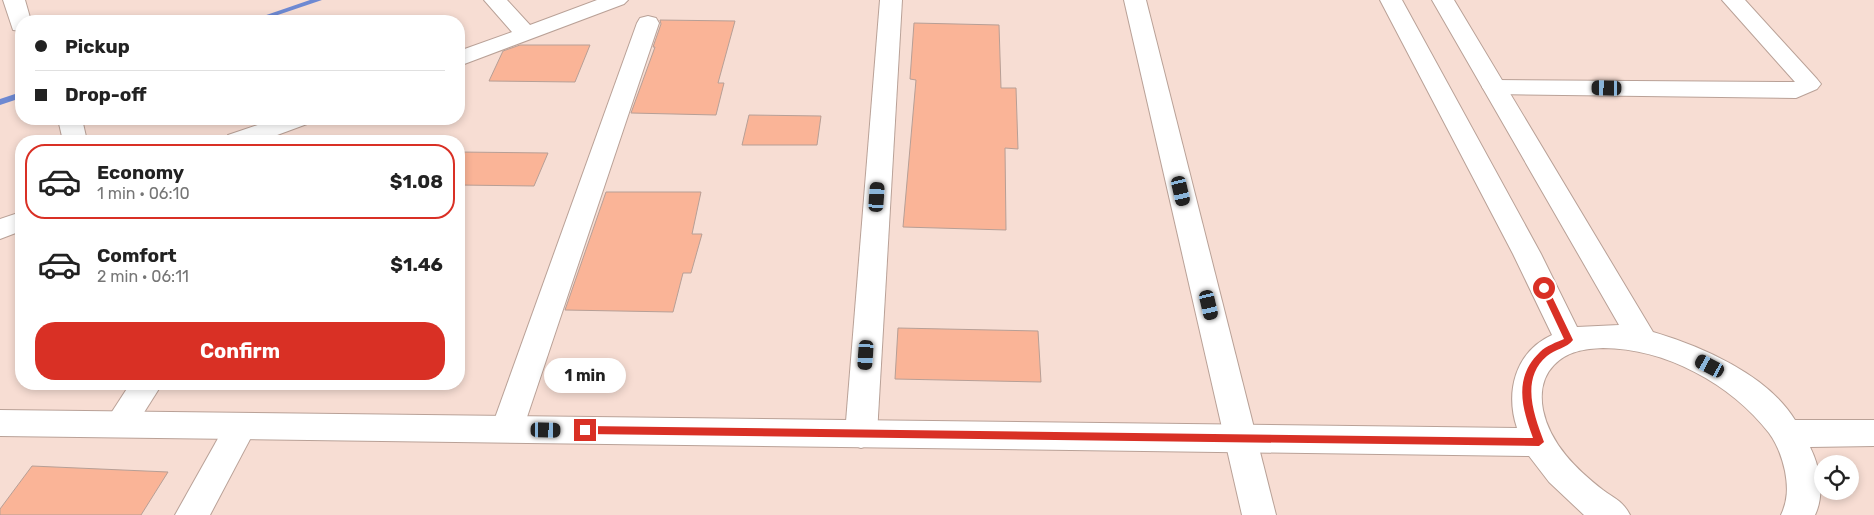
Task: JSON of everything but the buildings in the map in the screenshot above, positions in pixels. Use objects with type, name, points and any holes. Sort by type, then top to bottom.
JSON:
[{"type":"street","points":[[14,0],[18,15]]},
{"type":"street","points":[[495,0],[526,34]]},
{"type":"street","points":[[465,57],[618,0]]},
{"type":"street","points":[[861,434],[890,0]]},
{"type":"street","points":[[1135,0],[1259,515]]},
{"type":"street","points":[[1391,0],[1522,245],[1569,340]]},
{"type":"street","points":[[1443,0],[1642,339]]},
{"type":"street","points":[[1494,87],[1796,91],[1809,84],[1732,0]]},
{"type":"street","points":[[507,429],[648,23]]},
{"type":"street","points":[[254,135],[281,125]]},
{"type":"street","points":[[0,229],[15,223]]},
{"type":"street","points":[[1613,515],[1567,479],[1539,442],[1526,407],[1528,376],[1544,354],[1569,340],[1603,335],[1642,339],[1683,352],[1723,373],[1759,401],[1787,434],[1804,471],[1804,505],[1798,515]]},
{"type":"street","points":[[120,424],[143,390]]},
{"type":"street","points":[[0,423],[1539,442]]},
{"type":"street","points":[[192,515],[241,426]]},
{"type":"street","points":[[1787,434],[1874,433]]},
{"type":"waterway","points":[[272,15],[318,0]]},
{"type":"waterway","points":[[0,102],[15,97]]},
{"type":"route","points":[[585,430],[1539,442],[1526,407],[1528,376],[1544,354],[1569,340],[1544,288]]}]
